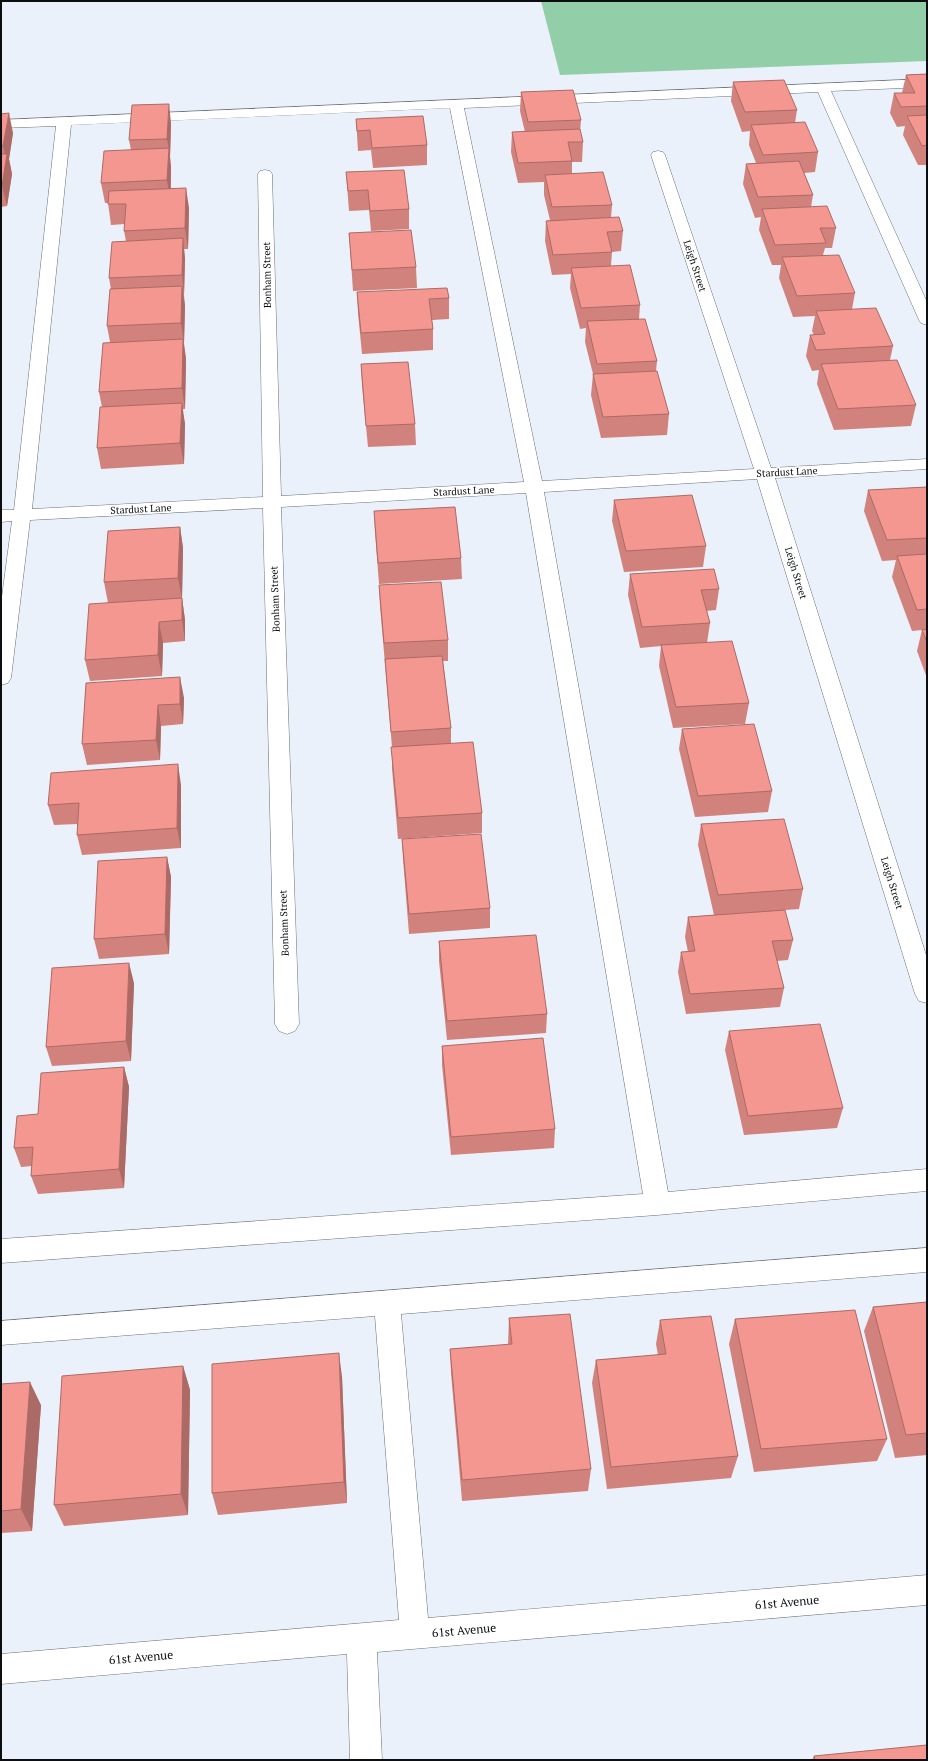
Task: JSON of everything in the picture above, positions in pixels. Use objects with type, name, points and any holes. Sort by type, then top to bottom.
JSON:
[{"type":"street","points":[[1,124],[927,83]]},
{"type":"street","points":[[823,88],[927,320]]},
{"type":"street","points":[[456,104],[534,487],[657,1204]]},
{"type":"street","points":[[1,678],[22,515],[64,121]]},
{"type":"street","name":"Leigh Street","points":[[658,155],[764,473],[927,994]]},
{"type":"street","name":"Bonham Street","points":[[265,174],[272,502],[287,1024]]},
{"type":"street","name":"Stardust Lane","points":[[1,516],[272,502],[927,464]]},
{"type":"street","points":[[1,1251],[657,1204],[927,1180]]},
{"type":"street","points":[[1,1333],[927,1260]]},
{"type":"street","points":[[387,1303],[415,1634]]},
{"type":"street","name":"61st Avenue","points":[[1,1669],[927,1590]]},
{"type":"street","points":[[360,1638],[366,1760]]},
{"type":"green space","points":[[541,1],[927,1],[927,61],[560,75]]},
{"type":"building","points":[[927,74],[927,106],[901,107],[894,93],[915,93],[906,75]]},
{"type":"building","points":[[784,80],[797,110],[745,112],[733,82]]},
{"type":"building","points":[[573,90],[581,120],[528,122],[521,92]]},
{"type":"building","points":[[169,104],[167,139],[129,140],[132,105]]},
{"type":"building","points":[[9,113],[3,146],[1,146],[1,114]]},
{"type":"building","points":[[927,115],[927,145],[922,146],[907,116]]},
{"type":"building","points":[[423,116],[427,145],[372,148],[370,130],[357,131],[356,119]]},
{"type":"building","points":[[805,122],[818,152],[763,155],[751,125]]},
{"type":"building","points":[[580,129],[583,142],[568,142],[572,161],[518,163],[512,132]]},
{"type":"building","points":[[169,148],[167,180],[101,183],[104,151]]},
{"type":"building","points":[[1,154],[7,154],[2,186],[1,186]]},
{"type":"building","points":[[799,161],[813,195],[758,197],[746,164]]},
{"type":"building","points":[[404,170],[409,209],[370,211],[368,190],[348,191],[346,172]]},
{"type":"building","points":[[603,172],[612,205],[552,207],[545,175]]},
{"type":"building","points":[[186,188],[185,228],[124,231],[126,204],[108,204],[109,191]]},
{"type":"building","points":[[827,206],[836,228],[820,228],[826,243],[775,245],[762,209]]},
{"type":"building","points":[[619,217],[623,231],[607,232],[612,252],[553,255],[546,221]]},
{"type":"building","points":[[411,230],[416,267],[352,270],[349,233]]},
{"type":"building","points":[[183,238],[182,275],[109,278],[112,242]]},
{"type":"building","points":[[839,255],[855,293],[797,296],[782,257]]},
{"type":"building","points":[[630,265],[640,305],[581,308],[571,268]]},
{"type":"building","points":[[182,286],[181,323],[107,326],[110,289]]},
{"type":"building","points":[[447,288],[449,298],[429,299],[433,329],[361,333],[357,292]]},
{"type":"building","points":[[876,308],[893,346],[816,350],[810,335],[825,334],[816,311]]},
{"type":"building","points":[[645,319],[657,361],[597,364],[587,321]]},
{"type":"building","points":[[183,339],[182,388],[99,392],[103,343]]},
{"type":"building","points":[[897,360],[916,405],[838,409],[821,364]]},
{"type":"building","points":[[408,362],[415,424],[366,426],[361,364]]},
{"type":"building","points":[[657,371],[669,414],[603,417],[593,374]]},
{"type":"building","points":[[182,403],[180,443],[97,448],[100,407]]},
{"type":"building","points":[[927,487],[927,538],[887,540],[868,490]]},
{"type":"building","points":[[692,495],[706,546],[626,551],[614,500]]},
{"type":"building","points":[[455,507],[461,558],[378,563],[374,511]]},
{"type":"building","points":[[180,527],[178,578],[104,582],[108,531]]},
{"type":"building","points":[[927,554],[927,609],[917,610],[897,556]]},
{"type":"building","points":[[714,569],[719,589],[701,590],[710,623],[642,627],[630,574]]},
{"type":"building","points":[[441,582],[448,640],[384,643],[379,585]]},
{"type":"building","points":[[182,598],[182,620],[159,622],[158,655],[85,660],[89,604]]},
{"type":"building","points":[[927,629],[927,642],[922,630]]},
{"type":"building","points":[[732,641],[749,703],[676,707],[661,645]]},
{"type":"building","points":[[442,656],[451,728],[391,732],[385,659]]},
{"type":"building","points":[[180,677],[180,704],[158,705],[156,740],[82,744],[86,683]]},
{"type":"building","points":[[754,724],[772,791],[698,796],[682,729]]},
{"type":"building","points":[[473,742],[482,813],[398,818],[391,747]]},
{"type":"building","points":[[178,764],[177,828],[77,835],[79,803],[48,805],[51,773]]},
{"type":"building","points":[[784,819],[803,889],[718,895],[701,824]]},
{"type":"building","points":[[481,834],[490,908],[409,914],[402,839]]},
{"type":"building","points":[[167,857],[165,934],[94,939],[98,861]]},
{"type":"building","points":[[785,910],[793,940],[772,941],[784,988],[690,994],[681,952],[695,951],[688,917]]},
{"type":"building","points":[[536,935],[547,1014],[447,1021],[439,941]]},
{"type":"building","points":[[129,963],[126,1041],[46,1047],[52,968]]},
{"type":"building","points":[[820,1024],[843,1108],[748,1116],[729,1031]]},
{"type":"building","points":[[543,1038],[555,1129],[451,1137],[442,1046]]},
{"type":"building","points":[[124,1067],[119,1169],[31,1176],[33,1147],[14,1148],[17,1116],[38,1114],[41,1073]]},
{"type":"building","points":[[927,1302],[927,1433],[906,1435],[873,1307]]},
{"type":"building","points":[[855,1310],[887,1439],[761,1449],[735,1319]]},
{"type":"building","points":[[570,1314],[591,1469],[462,1480],[450,1349],[512,1344],[509,1318]]},
{"type":"building","points":[[711,1316],[738,1456],[611,1467],[596,1360],[666,1354],[660,1320]]},
{"type":"building","points":[[339,1353],[344,1482],[212,1493],[212,1364]]},
{"type":"building","points":[[183,1366],[181,1494],[54,1505],[62,1376]]},
{"type":"building","points":[[30,1382],[21,1509],[1,1511],[1,1384]]},
{"type":"building","points":[[927,1745],[927,1760],[815,1760],[814,1756]]}]
